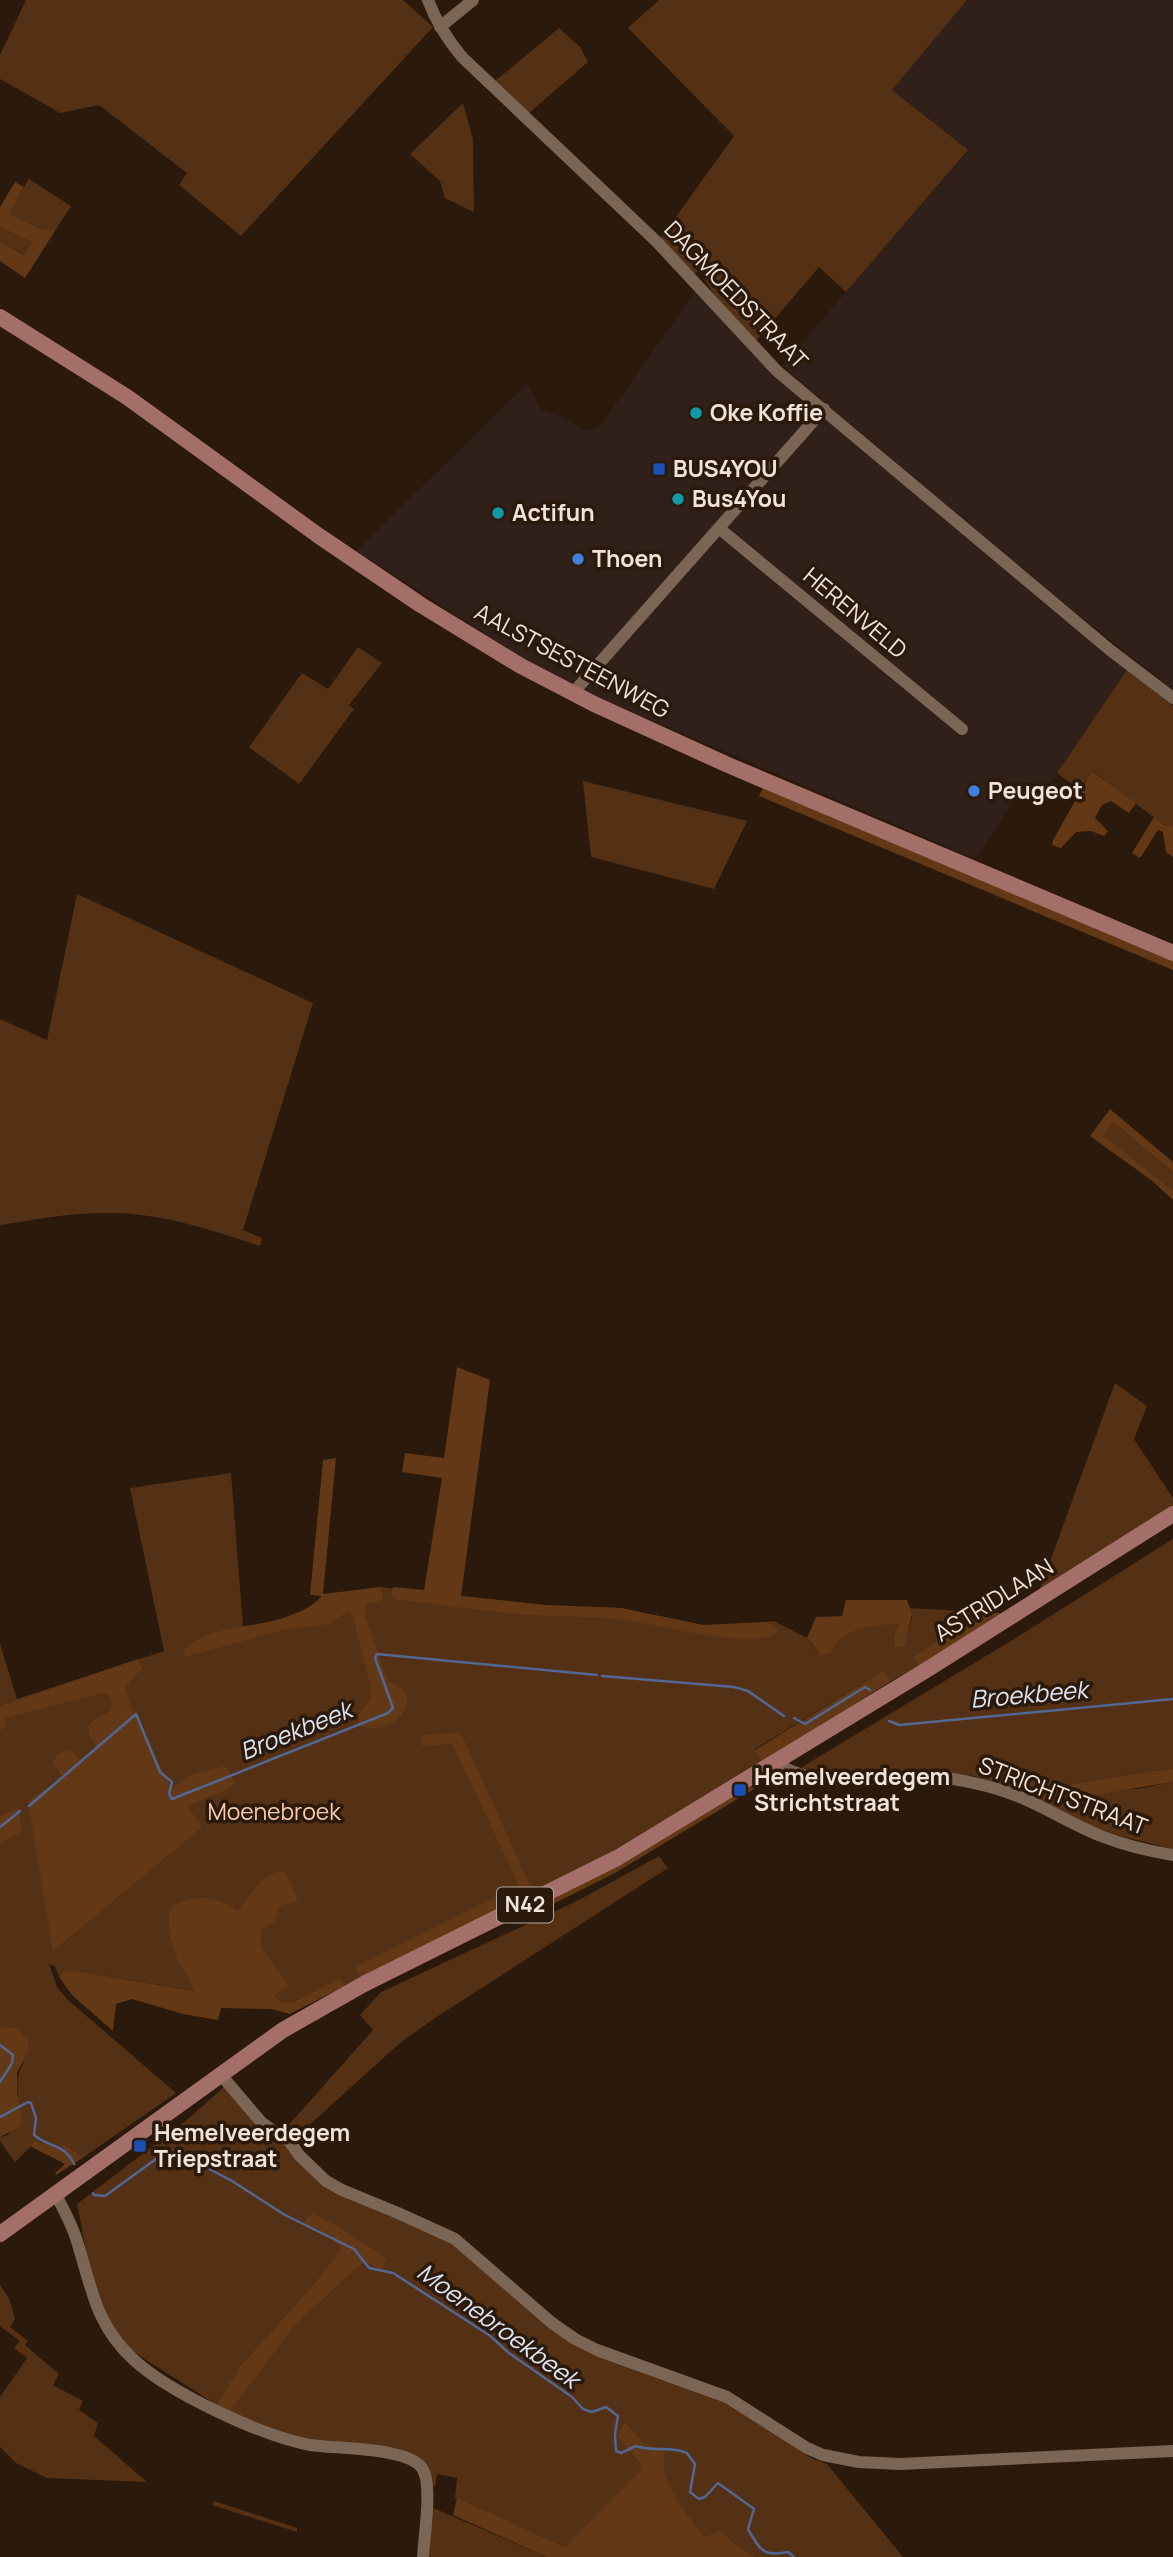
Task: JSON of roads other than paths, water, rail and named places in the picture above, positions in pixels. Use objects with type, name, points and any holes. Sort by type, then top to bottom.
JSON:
[{"type":"main road","name":"AALSTSESTEENWEG","points":[[0,317],[127,397],[421,605],[521,666],[728,765],[1173,953]]},
{"type":"main road","name":"ASTRIDLAAN","points":[[774,1761],[1173,1514]]},
{"type":"main road","name":"N42","points":[[0,2234],[313,2012],[617,1858],[774,1761]]},
{"type":"street","name":"DAGMOEDSTRAAT","points":[[428,0],[440,27],[462,57],[657,242],[777,371],[1110,650],[1173,698]]},
{"type":"street","points":[[440,27],[473,0]]},
{"type":"street","points":[[573,693],[824,409]]},
{"type":"street","name":"HERENVELD","points":[[720,528],[962,729]]},
{"type":"street","name":"STRICHTSTRAAT","points":[[774,1761],[790,1771],[830,1779],[923,1776],[982,1784],[1029,1801],[1099,1836],[1133,1847],[1173,1855]]},
{"type":"street","points":[[216,2079],[262,2123],[290,2142],[299,2155],[326,2181],[455,2239],[552,2323],[575,2339],[597,2350],[727,2398],[807,2448],[823,2455],[859,2462],[900,2464],[1173,2451]]},
{"type":"street","points":[[56,2195],[75,2236],[101,2317],[109,2333],[148,2372],[191,2397],[268,2433],[309,2445],[405,2457],[420,2465],[427,2482],[423,2557]]},
{"type":"waterway","name":"Broekbeek","points":[[29,1806],[136,1714],[160,1772],[172,1782],[169,1794],[172,1799],[388,1713],[393,1708],[375,1658],[377,1654],[597,1675]]},
{"type":"waterway","name":"Broekbeek","points":[[602,1676],[734,1687],[748,1691],[784,1716]]},
{"type":"waterway","name":"Broekbeek","points":[[794,1718],[805,1724],[865,1687],[870,1690]]},
{"type":"waterway","name":"Broekbeek","points":[[889,1721],[899,1725],[1173,1699]]},
{"type":"waterway","name":"Broekbeek","points":[[0,1827],[20,1811]]},
{"type":"waterway","name":"Moenebroekbeek","points":[[0,2045],[13,2055],[12,2063],[0,2082]]},
{"type":"waterway","name":"Moenebroekbeek","points":[[0,2117],[28,2102],[31,2103],[36,2118],[34,2135],[66,2152],[74,2164]]},
{"type":"waterway","name":"Moenebroekbeek","points":[[93,2193],[105,2196],[167,2151],[179,2153],[232,2181],[285,2215],[354,2249],[369,2268],[393,2273],[489,2335],[509,2353],[572,2397],[583,2409],[592,2412],[606,2407],[618,2416],[616,2451],[621,2453],[636,2446],[687,2453],[695,2464],[690,2492],[699,2499],[705,2497],[718,2483],[754,2509],[748,2529],[759,2547],[773,2553],[788,2552],[794,2557]]},
{"type":"place","name":"Oke Koffie","points":[[696,413]]},
{"type":"place","name":"BUS4YOU","points":[[659,469]]},
{"type":"place","name":"Bus4You","points":[[678,499]]},
{"type":"place","name":"Actifun","points":[[498,513]]},
{"type":"place","name":"Thoen","points":[[578,559]]},
{"type":"place","name":"Peugeot","points":[[974,791]]},
{"type":"place","name":"Hemelveerdegem Strichtstraat","points":[[740,1790]]},
{"type":"place","name":"Hemelveerdegem Triepstraat","points":[[140,2146]]},
{"type":"park label","name":"Moenebroek","points":[[274,1812]]}]
